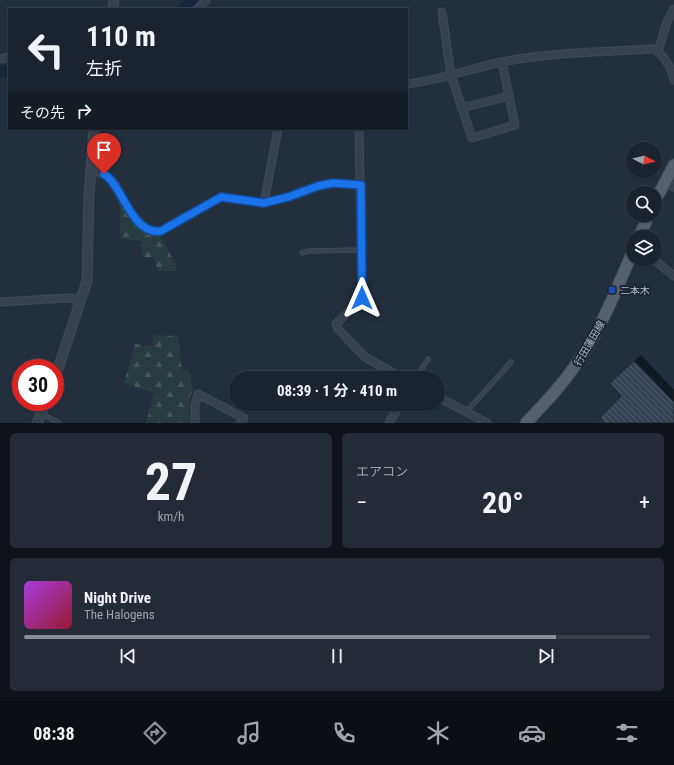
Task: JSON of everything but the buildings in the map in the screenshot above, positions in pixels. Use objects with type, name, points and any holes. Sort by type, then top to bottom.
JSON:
[{"type":"main road","points":[[662,193],[669,185],[674,165]]},
{"type":"main road","name":"行田蓮田線","points":[[526,423],[556,390],[580,359],[600,325],[626,266]]},
{"type":"street","points":[[198,8],[206,0]]},
{"type":"street","points":[[658,51],[667,22],[674,9]]},
{"type":"street","points":[[442,12],[451,76],[472,138],[515,125],[502,62]]},
{"type":"street","points":[[408,84],[433,81],[502,62],[557,54],[653,49],[658,51],[673,74],[674,80]]},
{"type":"street","points":[[462,108],[509,96]]},
{"type":"street","points":[[61,359],[87,281],[94,130]]},
{"type":"street","points":[[264,203],[278,130]]},
{"type":"street","points":[[359,130],[362,298],[336,324],[338,329],[365,357],[390,371]]},
{"type":"street","points":[[91,170],[108,177],[115,184],[127,209],[148,231],[153,232],[161,231],[221,197],[264,203],[291,196],[318,186],[333,183],[361,185]]},
{"type":"street","points":[[662,266],[674,276]]},
{"type":"street","points":[[0,302],[67,298],[82,299]]},
{"type":"street","points":[[195,423],[195,406],[198,394],[244,418],[241,423]]},
{"type":"street","points":[[445,400],[487,423]]},
{"type":"street","points":[[37,423],[42,411]]},
{"type":"street","points":[[389,423],[396,411]]},
{"type":"lane","points":[[302,253],[309,251],[361,250]]},
{"type":"lane","points":[[420,371],[428,359]]},
{"type":"lane","points":[[467,411],[511,362]]},
{"type":"lane","points":[[41,414],[59,423]]},
{"type":"green space","points":[[120,204],[136,226],[141,230],[153,235],[160,235],[176,265],[176,271],[158,271],[154,258],[142,257],[141,241],[120,239]]},
{"type":"green space","points":[[153,335],[178,336],[182,370],[189,371],[193,389],[190,397],[189,423],[146,423],[154,393],[124,383],[135,344],[152,346]]},
{"type":"waterway","points":[[185,8],[193,0]]},
{"type":"waterway","points":[[0,72],[8,70]]},
{"type":"place","name":"二本木","points":[[612,290]]},
{"type":"route","points":[[104,174],[115,184],[127,209],[148,231],[153,232],[161,231],[221,197],[229,197],[247,202],[264,203],[296,195],[318,186],[333,183],[361,185],[362,298]]}]
